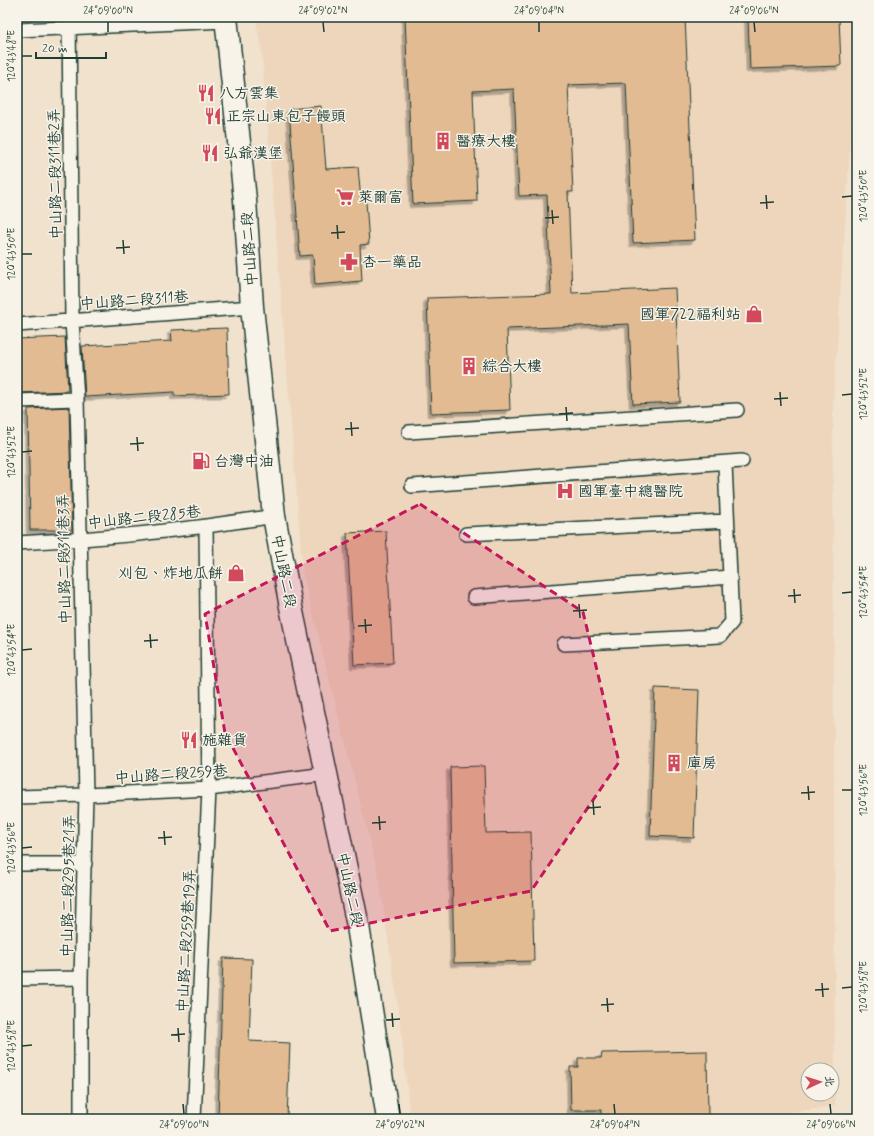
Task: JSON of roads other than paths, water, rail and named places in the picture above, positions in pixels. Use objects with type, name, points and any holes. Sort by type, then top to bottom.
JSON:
[{"type":"street","name":"中山路二段","points":[[226,19],[245,200],[252,307],[274,516],[358,926],[388,1119]]},
{"type":"lane","points":[[17,30],[69,22],[226,19]]},
{"type":"lane","name":"中山路二段311巷2弄","points":[[69,22],[72,321]]},
{"type":"lane","name":"中山路二段311巷","points":[[17,325],[252,307]]},
{"type":"lane","name":"中山路二段311巷3弄","points":[[72,321],[76,399],[86,795]]},
{"type":"lane","points":[[17,401],[76,399]]},
{"type":"lane","points":[[410,432],[737,410]]},
{"type":"lane","points":[[412,486],[742,462]]},
{"type":"lane","points":[[564,644],[720,636],[732,622],[725,464]]},
{"type":"lane","name":"中山路二段285巷","points":[[17,543],[80,540],[206,527],[274,516]]},
{"type":"lane","points":[[466,534],[727,520]]},
{"type":"lane","name":"中山路二段259巷19弄","points":[[194,1119],[209,789],[206,527]]},
{"type":"lane","points":[[474,597],[730,577]]},
{"type":"lane","name":"中山路二段259巷","points":[[17,797],[209,789],[326,774]]},
{"type":"lane","name":"中山路二段295巷21弄","points":[[81,1119],[81,978],[86,795]]},
{"type":"lane","points":[[17,864],[85,864]]},
{"type":"lane","name":"中山路二段295巷21弄","points":[[17,978],[81,978]]},
{"type":"place","name":"八方雲集","points":[[206,93]]},
{"type":"place","name":"正宗山東包子饅頭","points":[[213,116]]},
{"type":"place","name":"醫療大樓","points":[[443,141]]},
{"type":"place","name":"弘爺漢堡","points":[[210,153]]},
{"type":"place","name":"萊爾富","points":[[345,197]]},
{"type":"place","name":"杏一藥品","points":[[349,262]]},
{"type":"place","name":"國軍722福利站","points":[[754,314]]},
{"type":"place","name":"綜合大樓","points":[[469,366]]},
{"type":"place","name":"台灣中油","points":[[201,461]]},
{"type":"place","name":"國軍臺中總醫院","points":[[565,491]]},
{"type":"place","name":"刈包、炸地瓜餅","points":[[236,573]]},
{"type":"place","name":"施雜貨","points":[[189,740]]},
{"type":"place","name":"庫房","points":[[674,763]]}]
